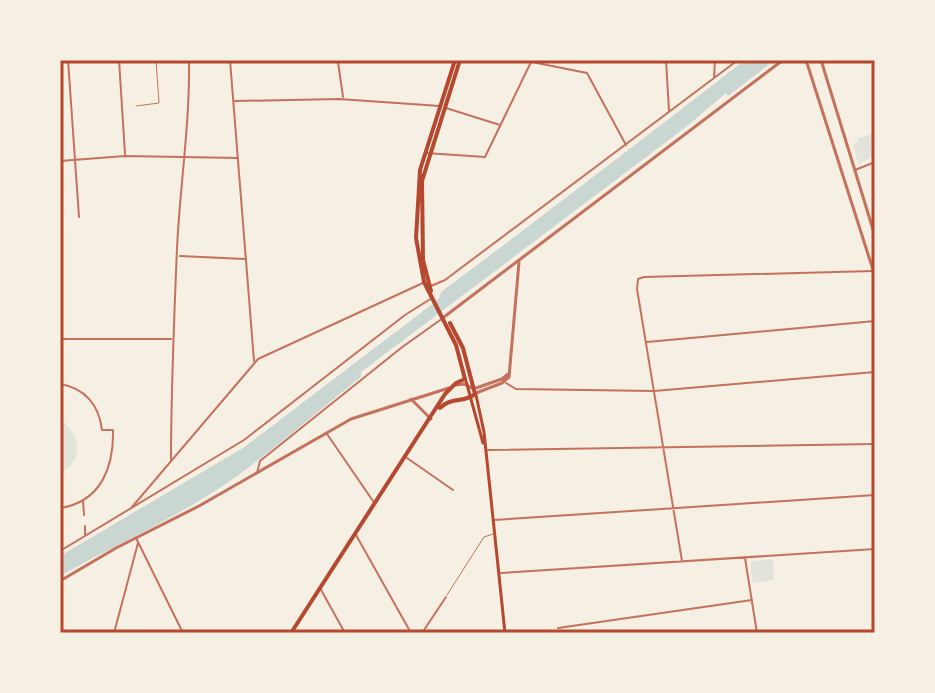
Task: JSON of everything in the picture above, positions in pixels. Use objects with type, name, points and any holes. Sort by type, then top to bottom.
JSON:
[{"type":"main road","points":[[458,60],[419,175],[416,218],[418,259],[428,288],[459,352],[467,386]]},
{"type":"main road","points":[[444,317],[463,348],[485,450],[505,633]]},
{"type":"main road","points":[[291,633],[452,386],[465,379]]},
{"type":"main road","points":[[432,417],[448,401],[472,394]]},
{"type":"street","points":[[68,60],[79,217]]},
{"type":"street","points":[[119,60],[125,156]]},
{"type":"street","points":[[171,461],[172,339],[190,103],[189,60]]},
{"type":"street","points":[[230,60],[254,362]]},
{"type":"street","points":[[666,60],[669,113]]},
{"type":"street","points":[[713,80],[715,60]]},
{"type":"street","points":[[428,288],[445,280],[738,60]]},
{"type":"street","points":[[257,473],[260,461],[401,348],[783,60]]},
{"type":"street","points":[[682,561],[636,286],[638,279],[874,273],[806,60],[818,60],[875,236]]},
{"type":"street","points":[[426,153],[485,157],[532,61],[585,72],[626,145]]},
{"type":"street","points":[[338,62],[343,99]]},
{"type":"street","points":[[234,101],[343,99],[442,107],[500,125]]},
{"type":"street","points":[[60,161],[125,156],[239,158]]},
{"type":"street","points":[[854,171],[875,162]]},
{"type":"street","points":[[852,203],[863,199]]},
{"type":"street","points":[[177,256],[246,259]]},
{"type":"street","points":[[60,581],[357,416],[452,386],[467,386],[472,394],[504,380],[509,370],[517,270],[521,259]]},
{"type":"street","points":[[128,511],[254,362],[426,282]]},
{"type":"street","points":[[60,551],[239,444],[405,315],[433,297]]},
{"type":"street","points":[[646,342],[875,321]]},
{"type":"street","points":[[60,339],[172,339]]},
{"type":"street","points":[[504,380],[516,389],[654,391],[875,372]]},
{"type":"street","points":[[60,384],[85,395],[98,410],[102,430],[113,430],[112,456],[107,474],[96,490],[83,501],[60,508]]},
{"type":"street","points":[[411,399],[432,417]]},
{"type":"street","points":[[326,433],[375,504]]},
{"type":"street","points":[[485,450],[875,444]]},
{"type":"street","points":[[406,457],[453,490]]},
{"type":"street","points":[[493,520],[875,495]]},
{"type":"street","points":[[83,501],[84,515]]},
{"type":"street","points":[[85,526],[86,536]]},
{"type":"street","points":[[355,534],[411,633]]},
{"type":"street","points":[[114,633],[137,540]]},
{"type":"street","points":[[137,540],[183,633]]},
{"type":"street","points":[[499,573],[875,549]]},
{"type":"street","points":[[745,557],[757,633]]},
{"type":"street","points":[[320,588],[345,633]]},
{"type":"street","points":[[422,633],[446,597]]},
{"type":"street","points":[[558,628],[752,600]]},
{"type":"lane","points":[[136,106],[159,103],[156,60]]},
{"type":"lane","points":[[446,597],[484,537],[494,533]]},
{"type":"shaded area","points":[[745,60],[775,60],[728,96],[726,93],[686,127],[361,372],[361,377],[221,487],[60,576],[60,556],[243,448]]},
{"type":"shaded area","points":[[875,133],[875,156],[858,164],[853,144],[858,142],[857,139]]},
{"type":"shaded area","points":[[60,420],[76,439],[77,454],[68,468],[60,473]]},
{"type":"shaded area","points":[[773,559],[774,580],[753,583],[752,561]]}]
